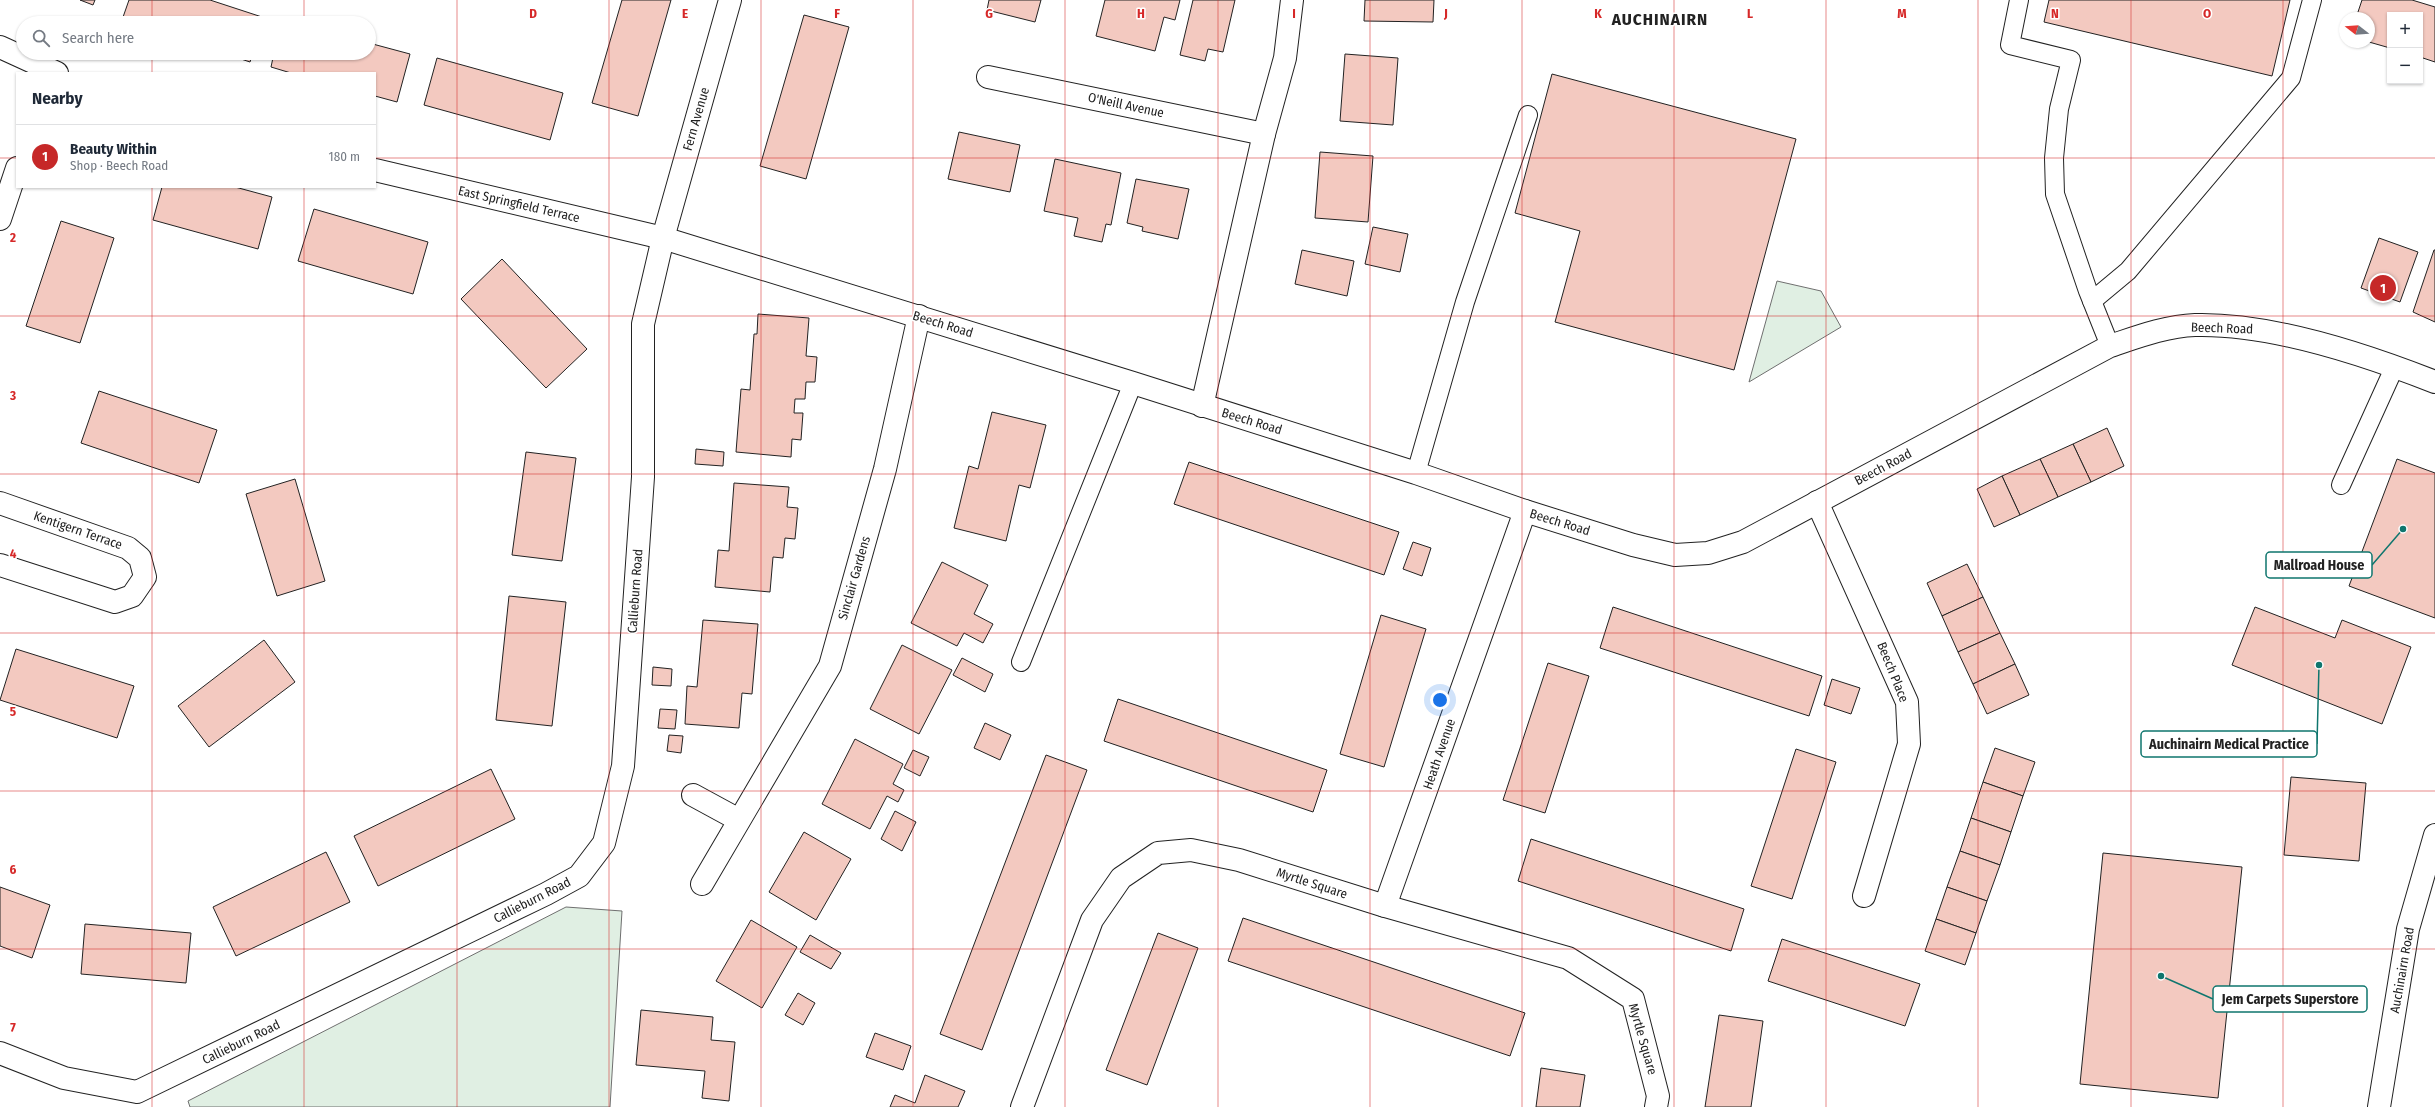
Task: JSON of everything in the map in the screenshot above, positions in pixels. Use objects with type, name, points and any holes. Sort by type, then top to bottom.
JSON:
[{"type":"street","name":"Fern Avenue","points":[[663,238],[730,0]]},
{"type":"street","points":[[1202,406],[1264,134],[1285,58],[1292,0]]},
{"type":"street","points":[[0,47],[16,55]]},
{"type":"street","points":[[27,60],[52,72]]},
{"type":"street","name":"O'Neill Avenue","points":[[988,77],[1264,134]]},
{"type":"street","name":"East Springfield Terrace","points":[[376,170],[663,238]]},
{"type":"street","points":[[0,219],[16,171]]},
{"type":"street","name":"Beech Road","points":[[663,238],[1133,383],[1416,473],[1525,511],[1633,545],[1675,555],[1708,553],[1743,542],[2110,346],[2152,332],[2194,325],[2240,326],[2287,334],[2395,366],[2435,382]]},
{"type":"street","name":"Callieburn Road","points":[[0,1053],[64,1078],[139,1100],[579,876],[604,843],[623,766],[643,477],[644,324],[663,238]]},
{"type":"street","name":"Sinclair Gardens","points":[[702,884],[830,666],[885,469],[919,316]]},
{"type":"street","name":"Beech Place","points":[[1817,502],[1907,702],[1909,744],[1864,896]]},
{"type":"street","name":"Kentigern Terrace","points":[[0,503],[128,548],[140,558],[145,578],[132,596],[115,602],[0,565]]},
{"type":"street","name":"Heath Avenue","points":[[1386,906],[1525,511]]},
{"type":"street","points":[[693,795],[739,820]]},
{"type":"street","name":"Auchinairn Road","points":[[2379,1107],[2408,929],[2435,835]]},
{"type":"street","name":"Myrtle Square","points":[[1022,1107],[1092,920],[1121,878],[1158,853],[1191,850],[1239,860],[1386,906],[1568,958],[1633,999],[1658,1096],[1656,1107]]},
{"type":"lane","points":[[2019,0],[2010,45],[2071,60],[2059,109],[2054,158],[2055,194],[2092,301],[2110,346]]},
{"type":"lane","points":[[2092,301],[2128,271],[2291,78],[2312,0]]},
{"type":"lane","points":[[1416,473],[1465,302],[1528,115]]},
{"type":"lane","points":[[2341,485],[2395,366]]},
{"type":"lane","points":[[1021,662],[1133,383]]},
{"type":"green space","points":[[1777,281],[1821,291],[1841,327],[1749,382]]},
{"type":"green space","points":[[566,907],[622,911],[610,1107],[190,1107],[188,1101]]},
{"type":"building","points":[[80,0],[95,0],[93,5]]},
{"type":"building","points":[[129,0],[210,0],[259,16],[123,16]]},
{"type":"building","points":[[622,0],[671,0],[638,116],[592,103]]},
{"type":"building","points":[[989,0],[1041,0],[1035,22],[987,10]]},
{"type":"building","points":[[1105,0],[1180,0],[1175,20],[1164,17],[1155,51],[1096,36]]},
{"type":"building","points":[[1193,0],[1235,0],[1223,52],[1208,49],[1205,61],[1180,55]]},
{"type":"building","points":[[1365,0],[1434,0],[1433,22],[1364,21]]},
{"type":"building","points":[[2049,0],[2290,0],[2272,76],[2044,22]]},
{"type":"building","points":[[2362,0],[2412,0],[2435,7],[2435,62],[2423,58],[2423,12],[2387,12],[2387,47],[2375,44],[2375,12],[2358,12]]},
{"type":"building","points":[[804,15],[849,27],[806,179],[760,166]]},
{"type":"building","points":[[376,45],[410,54],[397,102],[376,96],[376,72],[288,72],[271,67],[272,60],[376,60]]},
{"type":"building","points":[[1345,54],[1398,58],[1393,125],[1340,121]]},
{"type":"building","points":[[437,58],[563,93],[550,140],[424,105]]},
{"type":"building","points":[[1552,74],[1796,139],[1734,370],[1555,322],[1580,231],[1515,213]]},
{"type":"building","points":[[959,132],[1020,145],[1010,192],[948,179]]},
{"type":"building","points":[[1320,152],[1373,156],[1368,222],[1315,218]]},
{"type":"building","points":[[1055,159],[1121,173],[1111,225],[1106,224],[1102,242],[1074,236],[1078,218],[1044,211]]},
{"type":"building","points":[[1136,179],[1189,189],[1178,239],[1142,231],[1143,227],[1127,223]]},
{"type":"building","points":[[162,188],[239,188],[272,197],[258,249],[153,220]]},
{"type":"building","points":[[314,209],[428,242],[413,294],[298,261]]},
{"type":"building","points":[[61,221],[114,238],[80,343],[26,326]]},
{"type":"building","points":[[1373,227],[1408,234],[1400,272],[1365,264]]},
{"type":"building","points":[[2379,238],[2418,252],[2400,302],[2361,288]]},
{"type":"building","points":[[1302,250],[1354,261],[1347,296],[1295,284]]},
{"type":"building","points":[[2435,250],[2435,322],[2413,312]]},
{"type":"building","points":[[502,259],[587,349],[546,388],[461,299]]},
{"type":"building","points":[[758,314],[809,318],[806,356],[817,357],[815,382],[806,382],[805,399],[795,399],[794,413],[803,413],[801,440],[792,439],[791,457],[736,452],[741,389],[750,390],[754,334],[757,334]]},
{"type":"building","points":[[99,391],[217,430],[199,483],[81,443]]},
{"type":"building","points":[[992,412],[1046,425],[1030,488],[1019,485],[1006,541],[954,528],[969,466],[978,469]]},
{"type":"building","points":[[2107,428],[2124,466],[2091,482],[2073,444]]},
{"type":"building","points":[[2073,444],[2091,482],[2058,497],[2040,459]]},
{"type":"building","points":[[696,449],[724,452],[723,466],[695,464]]},
{"type":"building","points":[[526,452],[576,458],[562,561],[512,555]]},
{"type":"building","points":[[2040,459],[2058,497],[2020,515],[2002,476]]},
{"type":"building","points":[[2397,459],[2435,473],[2435,618],[2349,586]]},
{"type":"building","points":[[1189,462],[1399,532],[1384,575],[1174,504]]},
{"type":"building","points":[[2002,476],[2020,515],[1994,527],[1977,489]]},
{"type":"building","points":[[295,479],[325,581],[277,596],[246,494]]},
{"type":"building","points":[[734,483],[789,487],[787,507],[798,508],[795,539],[785,538],[783,558],[773,557],[770,592],[715,587],[718,550],[729,551]]},
{"type":"building","points":[[1413,542],[1431,548],[1422,576],[1403,569]]},
{"type":"building","points":[[942,562],[988,585],[974,614],[993,624],[983,643],[964,633],[957,646],[911,623]]},
{"type":"building","points":[[1967,564],[1983,597],[1942,616],[1927,583]]},
{"type":"building","points":[[509,596],[566,602],[552,726],[496,720]]},
{"type":"building","points":[[1983,597],[2000,633],[1958,652],[1942,616]]},
{"type":"building","points":[[1613,607],[1822,676],[1809,716],[1600,648]]},
{"type":"building","points":[[2255,607],[2335,638],[2342,620],[2411,647],[2382,724],[2232,665]]},
{"type":"building","points":[[1381,615],[1426,629],[1384,767],[1340,754]]},
{"type":"building","points":[[703,620],[758,624],[752,694],[742,693],[739,728],[685,724],[687,686],[697,687]]},
{"type":"building","points":[[2000,633],[2015,664],[1973,684],[1958,652]]},
{"type":"building","points":[[264,640],[295,682],[209,747],[178,706]]},
{"type":"building","points":[[902,645],[952,670],[919,734],[870,709]]},
{"type":"building","points":[[16,649],[134,686],[117,738],[0,700]]},
{"type":"building","points":[[962,658],[993,674],[985,692],[953,675]]},
{"type":"building","points":[[1548,663],[1589,676],[1545,813],[1503,800]]},
{"type":"building","points":[[2015,664],[2029,695],[1987,714],[1973,684]]},
{"type":"building","points":[[653,667],[672,669],[671,686],[652,685]]},
{"type":"building","points":[[1832,679],[1860,688],[1851,714],[1824,705]]},
{"type":"building","points":[[1118,699],[1327,770],[1313,812],[1104,741]]},
{"type":"building","points":[[660,709],[677,710],[675,729],[658,728]]},
{"type":"building","points":[[985,723],[1011,735],[1000,760],[974,748]]},
{"type":"building","points":[[669,735],[683,736],[681,753],[667,751]]},
{"type":"building","points":[[855,739],[903,764],[893,784],[904,790],[898,802],[887,796],[870,829],[822,804]]},
{"type":"building","points":[[1995,748],[2035,762],[2023,796],[1983,782]]},
{"type":"building","points":[[1796,749],[1836,762],[1792,899],[1751,886]]},
{"type":"building","points":[[913,750],[929,757],[920,776],[904,768]]},
{"type":"building","points":[[1046,755],[1087,770],[982,1050],[940,1034]]},
{"type":"building","points":[[491,769],[515,819],[378,886],[354,836]]},
{"type":"building","points":[[2291,777],[2366,783],[2359,861],[2284,855]]},
{"type":"building","points":[[1983,782],[2023,796],[2011,832],[1971,818]]},
{"type":"building","points":[[895,811],[916,822],[902,851],[881,839]]},
{"type":"building","points":[[1971,818],[2011,832],[2000,865],[1960,851]]},
{"type":"building","points":[[804,832],[851,859],[816,920],[769,892]]},
{"type":"building","points":[[1531,839],[1744,909],[1731,951],[1518,881]]},
{"type":"building","points":[[1960,851],[2000,865],[1987,901],[1947,887]]},
{"type":"building","points":[[326,852],[350,902],[236,956],[213,907]]},
{"type":"building","points":[[2103,853],[2242,867],[2218,1098],[2080,1084]]},
{"type":"building","points":[[0,887],[50,905],[32,958],[0,946]]},
{"type":"building","points":[[1947,887],[1987,901],[1976,933],[1936,919]]},
{"type":"building","points":[[1243,918],[1525,1013],[1510,1056],[1228,961]]},
{"type":"building","points":[[1936,919],[1976,933],[1965,965],[1925,951]]},
{"type":"building","points":[[751,920],[797,947],[762,1008],[716,981]]},
{"type":"building","points":[[85,924],[191,933],[186,983],[81,974]]},
{"type":"building","points":[[1158,933],[1198,948],[1147,1085],[1106,1070]]},
{"type":"building","points":[[810,935],[841,953],[831,969],[800,952]]},
{"type":"building","points":[[1782,939],[1920,984],[1905,1026],[1768,981]]},
{"type":"building","points":[[798,993],[815,1003],[803,1025],[785,1015]]},
{"type":"building","points":[[641,1010],[713,1017],[711,1040],[735,1042],[729,1101],[702,1098],[705,1071],[636,1065]]},
{"type":"building","points":[[1719,1015],[1763,1021],[1751,1107],[1705,1107]]},
{"type":"building","points":[[875,1033],[911,1046],[903,1070],[866,1057]]},
{"type":"building","points":[[1541,1068],[1585,1075],[1580,1107],[1536,1107]]},
{"type":"building","points":[[925,1075],[965,1091],[958,1107],[890,1107],[895,1095],[915,1103]]},
{"type":"place","name":"Beauty Within","points":[[2383,288]]},
{"type":"place","name":"Mallroad House","points":[[2403,529]]},
{"type":"place","name":"Auchinairn Medical Practice","points":[[2319,665]]},
{"type":"place","name":"Jem Carpets Superstore","points":[[2161,976]]},
{"type":"district","name":"AUCHINAIRN","points":[[1660,19]]}]
